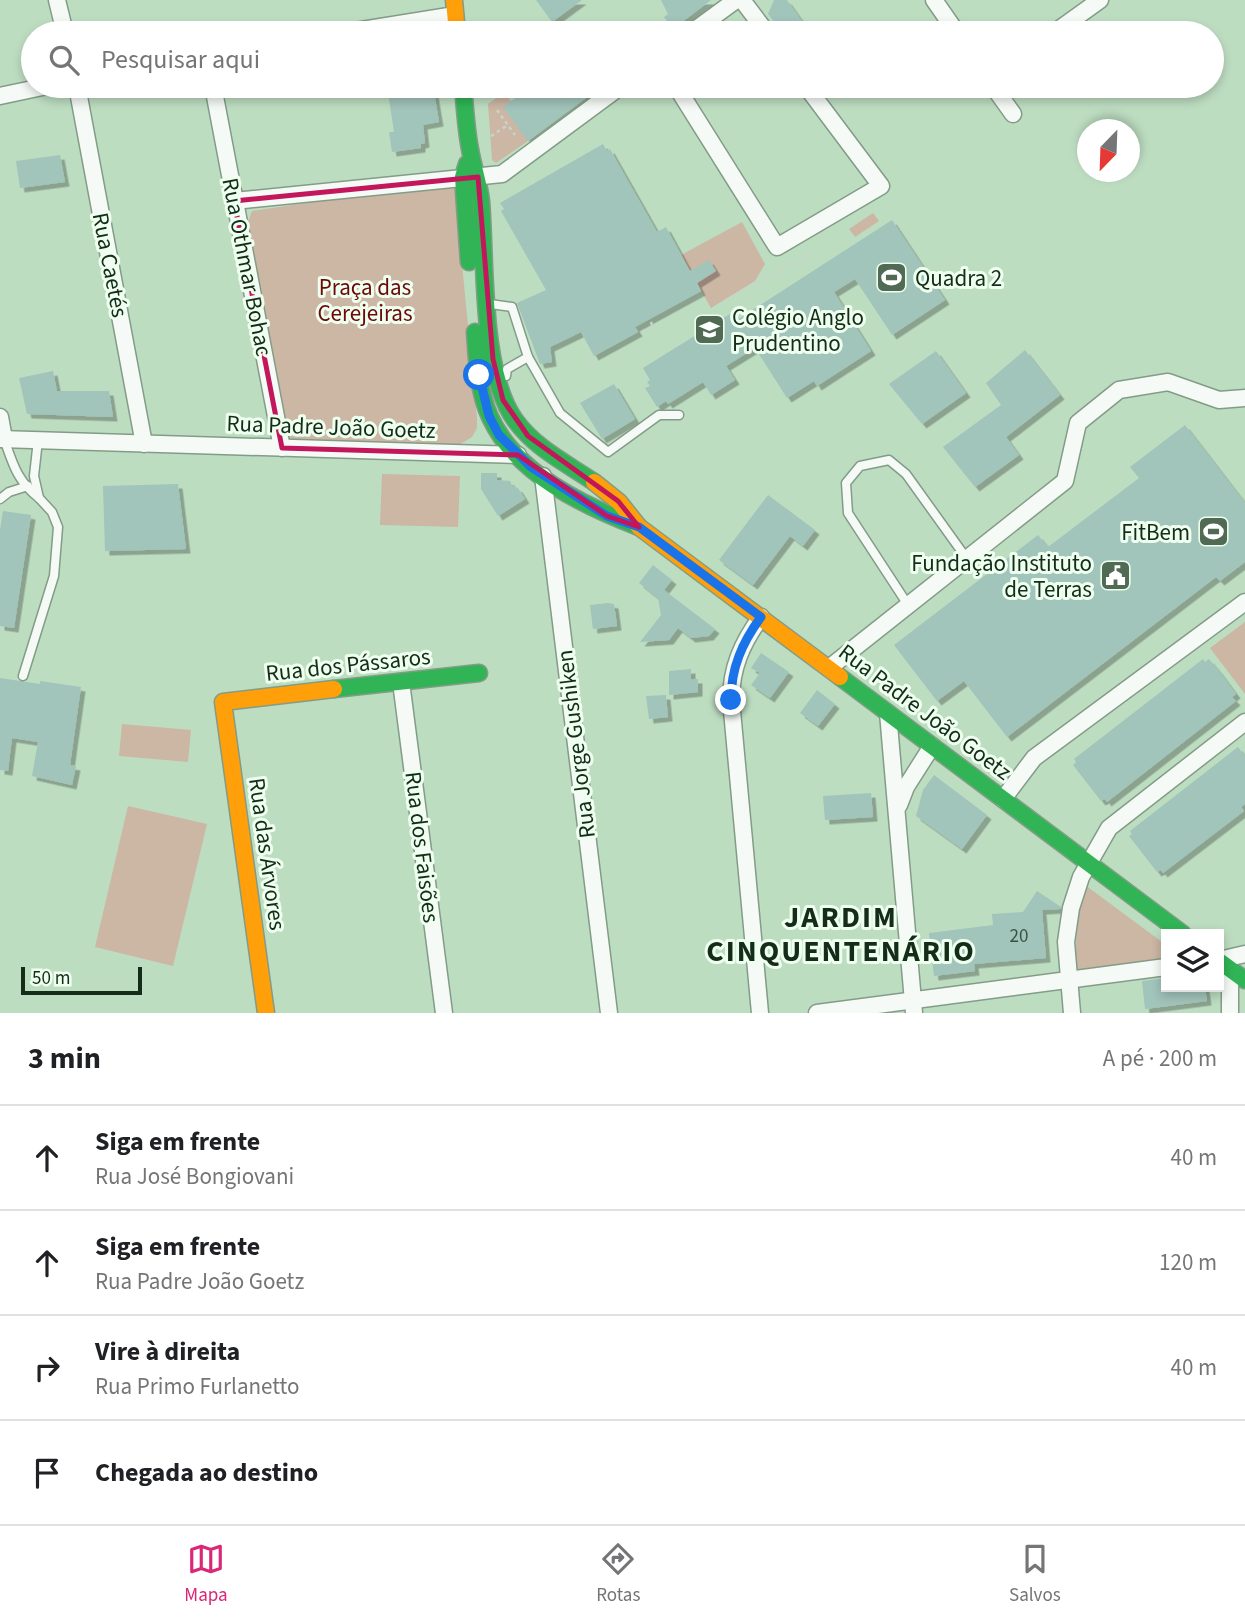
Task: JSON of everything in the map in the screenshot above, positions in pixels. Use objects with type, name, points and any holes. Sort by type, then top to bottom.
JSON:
[{"type":"street","points":[[57,0],[62,21]]},
{"type":"street","points":[[707,21],[736,0]]},
{"type":"street","points":[[742,0],[758,21]]},
{"type":"street","points":[[934,0],[949,21]]},
{"type":"street","points":[[1071,21],[1100,0]]},
{"type":"street","points":[[394,21],[454,7]]},
{"type":"street","points":[[0,96],[21,92]]},
{"type":"street","name":"Rua Caetés","points":[[79,98],[144,444]]},
{"type":"street","name":"Rua Othmar Bohac","points":[[216,98],[282,448]]},
{"type":"street","points":[[464,98],[470,151],[479,375],[489,416],[499,435],[518,455]]},
{"type":"street","points":[[234,201],[502,174],[605,98]]},
{"type":"street","points":[[684,98],[777,247],[881,186],[815,98]]},
{"type":"street","points":[[1002,98],[1013,114]]},
{"type":"street","name":"Rua Padre João Goetz","points":[[471,177],[493,359],[503,400],[513,419],[528,436],[618,501],[639,527],[1176,929]]},
{"type":"street","points":[[829,668],[1065,481],[1078,423],[1119,390],[1168,382],[1219,400],[1245,398]]},
{"type":"street","points":[[0,417],[2,439]]},
{"type":"street","name":"Rua Padre João Goetz","points":[[2,439],[518,455],[543,476],[607,516],[639,527]]},
{"type":"street","name":"Rua Jorge Gushiken","points":[[543,476],[609,1013]]},
{"type":"street","points":[[1003,799],[1034,758],[1245,602]]},
{"type":"street","points":[[760,1013],[731,691],[737,657],[761,617]]},
{"type":"street","name":"Rua dos Pássaros","points":[[223,702],[479,673]]},
{"type":"street","name":"Rua dos Faisões","points":[[401,681],[444,1013]]},
{"type":"street","name":"Rua das Árvores","points":[[223,702],[266,1013]]},
{"type":"street","points":[[888,713],[913,1006]]},
{"type":"street","points":[[1072,1013],[1066,942],[1070,908],[1080,877],[1088,863],[1109,828],[1245,722]]},
{"type":"street","points":[[897,810],[906,787],[932,746]]},
{"type":"street","points":[[1224,962],[1245,954]]},
{"type":"street","points":[[1224,964],[1245,980]]},
{"type":"street","points":[[817,1013],[913,1006],[1069,979],[1161,968]]},
{"type":"street","points":[[1224,976],[1230,1013]]},
{"type":"lane","points":[[488,304],[512,307],[528,357],[560,413],[608,452],[659,415],[679,415]]},
{"type":"lane","points":[[503,400],[507,369],[528,357]]},
{"type":"lane","points":[[2,439],[24,487],[52,512],[58,527],[54,576],[23,676]]},
{"type":"lane","points":[[38,440],[34,484],[39,498]]},
{"type":"lane","points":[[908,605],[848,513],[846,483],[860,466],[889,460],[905,474],[967,559]]},
{"type":"lane","points":[[0,499],[9,492],[34,484]]},
{"type":"path","points":[[497,110],[515,135]]},
{"type":"path","points":[[491,136],[508,125]]},
{"type":"path","points":[[726,300],[811,254]]},
{"type":"path","points":[[642,332],[653,327],[650,320]]},
{"type":"path","points":[[588,354],[595,368]]},
{"type":"highlighted area","points":[[478,177],[493,359],[503,400],[528,436],[618,501],[639,527],[607,516],[518,455],[282,448],[234,201]]},
{"type":"green space","points":[[496,98],[509,98],[528,141],[496,163],[492,160],[488,104]]},
{"type":"green space","name":"Praça das Cerejeiras","points":[[454,181],[477,419],[477,428],[472,437],[457,446],[430,448],[289,440],[248,222],[252,211]]},
{"type":"green space","points":[[873,213],[879,221],[855,237],[849,229]]},
{"type":"green space","points":[[742,222],[765,264],[755,281],[711,308],[681,255]]},
{"type":"green space","points":[[382,474],[460,476],[458,527],[380,525]]},
{"type":"green space","points":[[1245,622],[1245,694],[1210,648]]},
{"type":"green space","points":[[122,724],[191,730],[188,762],[119,756]]},
{"type":"green space","points":[[128,806],[207,824],[173,966],[95,947]]},
{"type":"green space","points":[[1085,885],[1161,941],[1161,960],[1077,972],[1080,907]]},
{"type":"building","points":[[536,0],[582,0],[553,21]]},
{"type":"building","points":[[661,0],[711,0],[683,21],[667,21],[664,17],[668,14]]},
{"type":"building","points":[[774,0],[787,0],[802,21],[774,21],[768,14]]},
{"type":"building","points":[[389,98],[435,98],[439,122],[423,125],[425,143],[421,144],[421,148],[392,152],[389,132],[394,132]]},
{"type":"building","points":[[515,98],[586,98],[528,141],[503,107]]},
{"type":"building","points":[[603,144],[607,151],[610,149],[657,232],[666,227],[690,271],[709,260],[716,271],[697,283],[701,291],[635,327],[638,332],[594,356],[581,332],[550,347],[552,362],[540,364],[517,303],[546,290],[501,211],[504,209],[500,203]]},
{"type":"building","points":[[60,155],[65,182],[20,188],[16,161]]},
{"type":"building","points":[[892,220],[945,300],[892,335],[855,279],[834,292],[871,351],[817,386],[814,381],[787,398],[755,348],[726,366],[735,380],[711,395],[703,382],[668,404],[666,401],[657,407],[645,388],[650,386],[647,382],[650,380],[643,368],[733,312],[737,320]]},
{"type":"building","points":[[1025,350],[1060,395],[1006,437],[1019,455],[975,487],[943,447],[1001,405],[986,383]]},
{"type":"building","points":[[936,351],[966,393],[922,424],[889,384]]},
{"type":"building","points":[[53,371],[57,391],[109,391],[113,417],[27,414],[19,378]]},
{"type":"building","points":[[614,384],[635,419],[602,439],[580,403]]},
{"type":"building","points":[[1185,425],[1245,503],[1245,562],[1220,581],[1216,577],[1007,737],[964,681],[937,701],[894,645],[1038,535],[1048,547],[1139,478],[1130,467]]},
{"type":"building","points":[[481,473],[497,473],[497,480],[510,481],[525,499],[498,516],[481,489]]},
{"type":"building","points":[[178,484],[186,549],[105,551],[103,486]]},
{"type":"building","points":[[768,495],[815,530],[803,546],[790,536],[753,585],[719,560]]},
{"type":"building","points":[[3,511],[31,515],[14,628],[0,626],[0,530]]},
{"type":"building","points":[[653,565],[672,580],[664,590],[715,629],[709,636],[691,638],[678,628],[669,640],[640,642],[661,615],[658,598],[639,583]]},
{"type":"building","points":[[614,604],[617,626],[593,629],[590,605]]},
{"type":"building","points":[[761,653],[789,672],[770,698],[751,685],[760,673],[751,668]]},
{"type":"building","points":[[1203,659],[1205,662],[1209,659],[1219,671],[1236,694],[1232,697],[1236,701],[1107,802],[1105,799],[1101,801],[1073,765],[1076,762],[1074,759]]},
{"type":"building","points":[[691,669],[691,679],[698,679],[698,692],[669,695],[669,671]]},
{"type":"building","points":[[0,678],[81,687],[70,765],[76,766],[72,785],[32,776],[38,742],[12,738],[8,771],[0,770]]},
{"type":"building","points":[[817,690],[835,704],[818,726],[800,713]]},
{"type":"building","points":[[666,695],[668,717],[649,719],[646,696]]},
{"type":"building","points":[[1238,747],[1245,756],[1245,804],[1241,807],[1244,811],[1163,873],[1161,870],[1157,872],[1129,836],[1132,834],[1130,831]]},
{"type":"building","points":[[934,775],[987,815],[962,849],[916,816],[923,790]]},
{"type":"building","points":[[871,793],[873,817],[825,820],[823,796]]},
{"type":"building","points":[[1037,891],[1061,907],[1042,910],[1046,958],[974,964],[975,971],[934,976],[929,933],[993,925],[992,914],[1023,912]]},
{"type":"building","points":[[1161,979],[1161,992],[1206,992],[1207,1001],[1145,1009],[1142,981]]},
{"type":"traffic: fast","points":[[464,98],[469,141],[481,201],[490,345],[504,399],[515,420],[532,439],[594,482]]},
{"type":"traffic: fast","points":[[467,164],[463,177],[469,262]]},
{"type":"traffic: fast","points":[[475,332],[479,375],[486,407],[502,437],[517,455],[554,486],[596,509],[639,527]]},
{"type":"traffic: fast","points":[[334,689],[479,673]]},
{"type":"traffic: fast","points":[[840,677],[1176,929]]},
{"type":"traffic: fast","points":[[1224,965],[1245,980]]},
{"type":"traffic: slow","points":[[454,0],[456,21]]},
{"type":"traffic: slow","points":[[594,482],[619,502],[639,527],[840,677]]},
{"type":"traffic: slow","points":[[266,1013],[223,702],[334,689]]},
{"type":"place","name":"Quadra 2","points":[[892,278]]},
{"type":"place","name":"Colégio Anglo Prudentino","points":[[709,330]]},
{"type":"place","name":"FitBem","points":[[1213,532]]},
{"type":"place","name":"Fundação Instituto de Terras","points":[[1115,576]]},
{"type":"district","name":"JARDIM CINQUENTENÁRIO","points":[[841,934]]},
{"type":"route","points":[[479,375],[489,416],[499,435],[531,467],[607,516],[639,527],[761,617],[737,657],[731,682],[731,700]]}]
